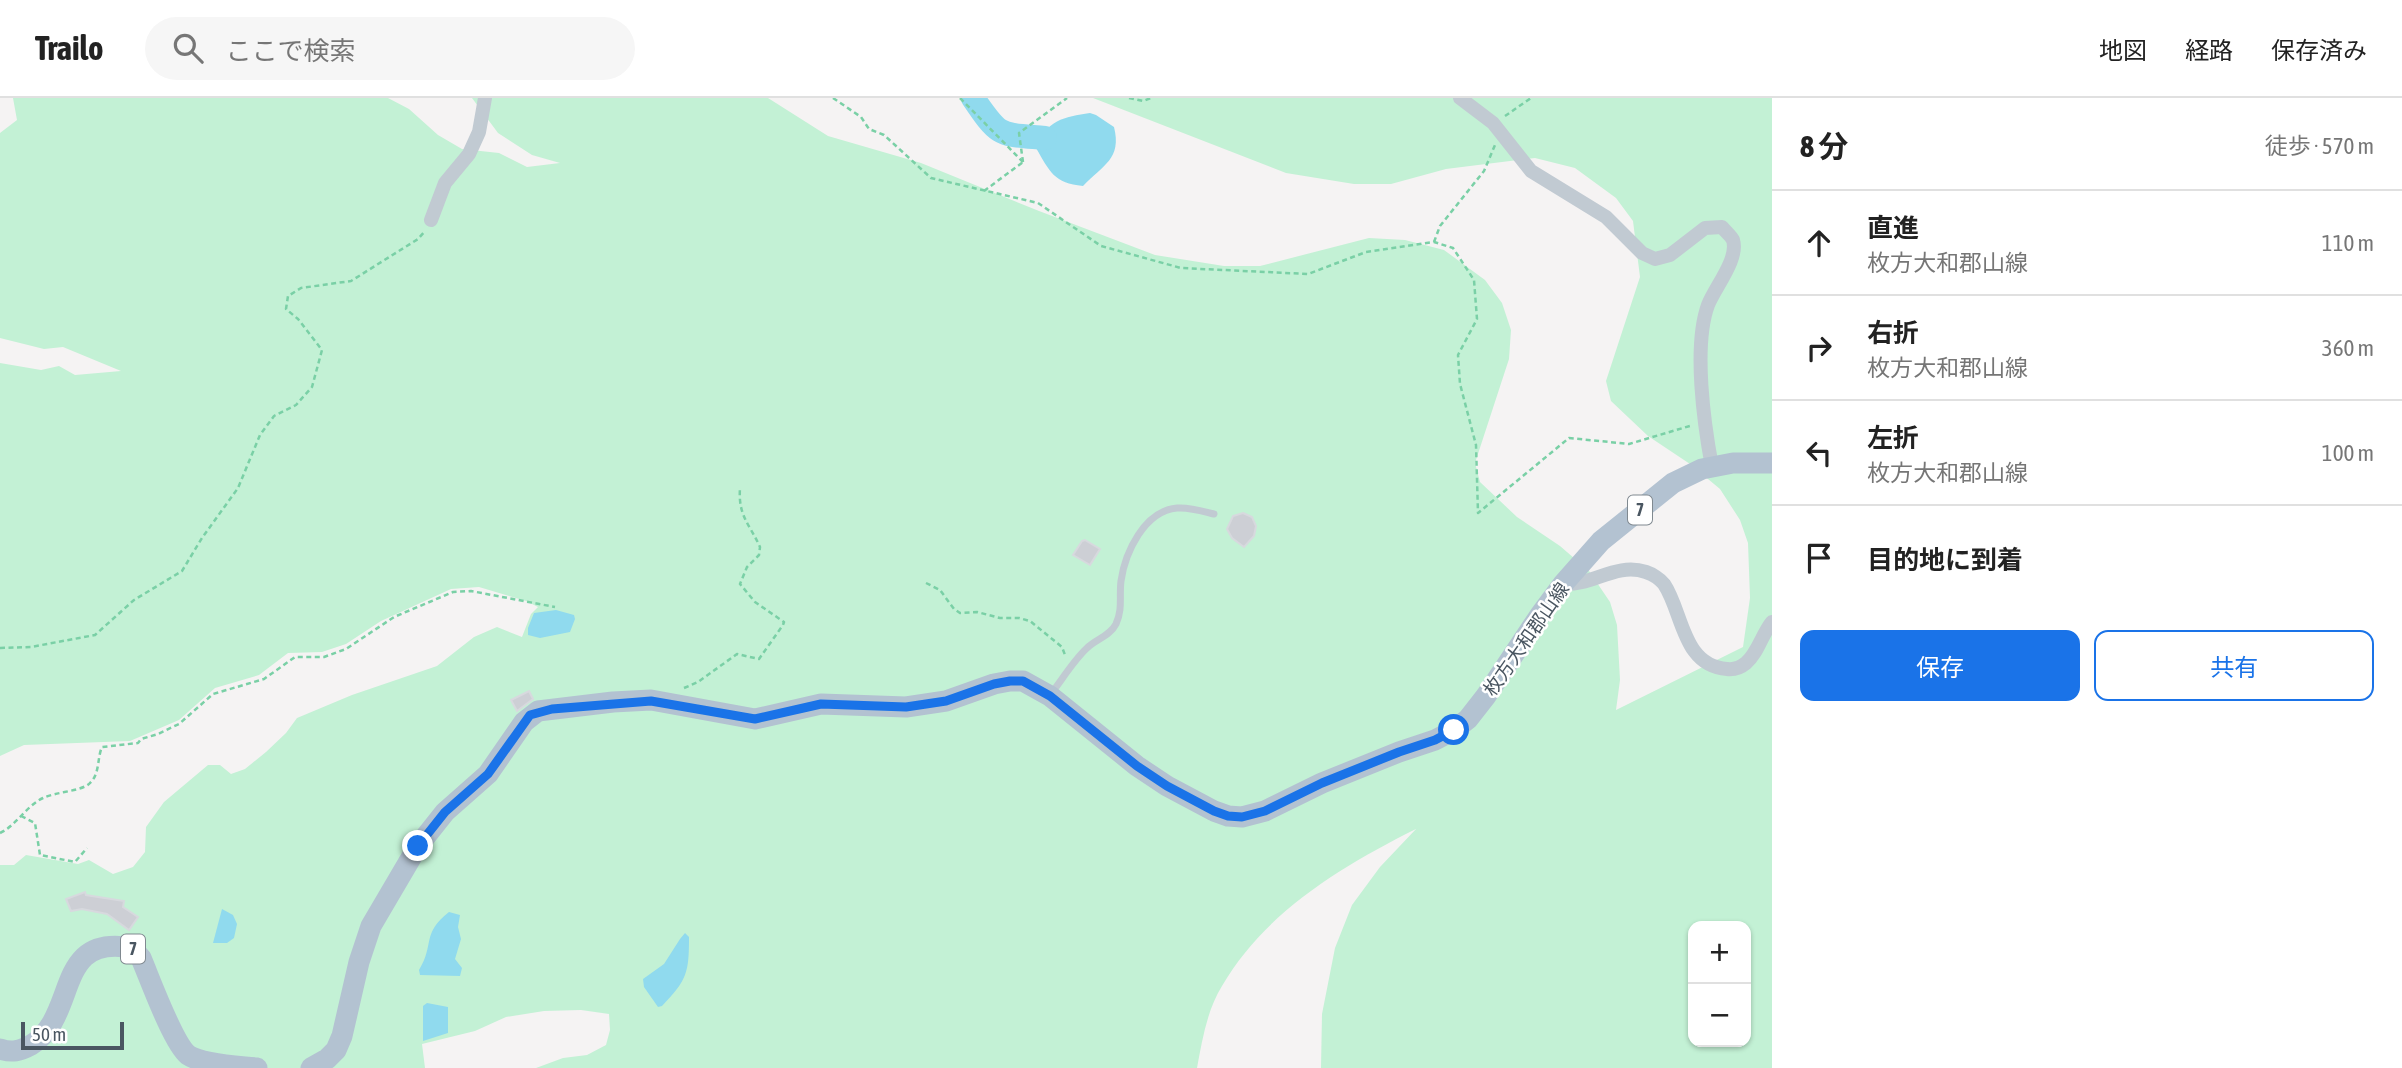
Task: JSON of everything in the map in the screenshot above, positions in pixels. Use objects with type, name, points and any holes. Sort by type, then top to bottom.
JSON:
[{"type":"main road","name":"枚方大和郡山線","points":[[311,1068],[336,1050],[342,1036],[359,962],[371,926],[387,896],[431,828],[488,774],[524,722],[538,711],[613,702],[655,701],[755,719],[821,704],[906,707],[946,701],[1010,681],[1023,681],[1050,696],[1137,766],[1167,786],[1214,811],[1242,817],[1265,811],[1322,783],[1435,740],[1454,730],[1468,719],[1486,696],[1563,584],[1601,541],[1673,483],[1702,468],[1732,463],[1772,463]]},
{"type":"main road","name":"7","points":[[0,1049],[20,1051],[39,1040],[50,1029],[70,978],[79,964],[94,948],[115,944],[132,948],[141,958],[177,1040],[194,1063],[257,1068]]},
{"type":"street","points":[[431,220],[445,183],[469,154],[479,132],[485,98]]},
{"type":"street","points":[[1460,98],[1497,128],[1531,171],[1606,217],[1642,253],[1655,258],[1670,255],[1705,228],[1722,227],[1733,239],[1734,255],[1708,305],[1702,340],[1704,422],[1712,467]]},
{"type":"street","points":[[1563,584],[1575,585],[1626,568],[1646,572],[1661,580],[1683,636],[1699,656],[1718,668],[1736,670],[1748,662],[1772,622]]},
{"type":"lane","points":[[1050,696],[1088,646],[1103,638],[1115,626],[1121,607],[1124,570],[1140,531],[1159,514],[1173,508],[1190,508],[1214,514]]},
{"type":"path","points":[[833,98],[861,117],[869,129],[884,135],[931,178],[1038,203],[1101,246],[1181,268],[1308,274],[1366,252],[1434,242],[1453,248],[1474,280],[1477,319],[1458,355],[1460,384],[1476,445],[1478,513],[1569,438],[1629,444],[1704,422]]},
{"type":"path","points":[[960,98],[1023,162]]},
{"type":"path","points":[[1023,162],[1019,133],[1067,98]]},
{"type":"path","points":[[1129,98],[1151,98]]},
{"type":"path","points":[[1434,242],[1440,226],[1484,171],[1497,128],[1531,98]]},
{"type":"path","points":[[983,192],[1023,162]]},
{"type":"path","points":[[0,648],[31,648],[95,635],[134,600],[182,571],[238,488],[260,435],[274,416],[296,405],[312,387],[322,350],[298,319],[286,309],[288,296],[301,288],[351,281],[418,239],[431,220]]},
{"type":"path","points":[[655,701],[698,682],[737,654],[759,659],[783,625],[784,622],[755,602],[740,584],[760,547],[742,516],[739,504],[740,488]]},
{"type":"path","points":[[926,583],[940,590],[960,613],[977,612],[1030,621],[1062,647],[1065,656],[1061,663]]},
{"type":"path","points":[[0,833],[38,800],[90,784],[97,772],[102,747],[138,743],[141,739],[179,724],[213,694],[264,679],[295,657],[324,657],[346,649],[394,617],[453,592],[471,592],[555,607]]},
{"type":"path","points":[[20,816],[35,823],[40,855],[75,862],[87,848]]},
{"type":"green space","points":[[13,98],[388,98],[409,109],[438,135],[462,149],[499,153],[527,167],[560,163],[532,155],[498,133],[472,98],[768,98],[828,136],[921,163],[1155,255],[1224,266],[1260,266],[1369,238],[1405,240],[1444,250],[1485,280],[1502,303],[1511,330],[1509,359],[1475,463],[1480,482],[1517,517],[1560,546],[1589,571],[1610,602],[1617,625],[1620,680],[1616,710],[1743,647],[1750,598],[1748,543],[1740,520],[1720,489],[1690,464],[1648,436],[1611,401],[1606,381],[1640,277],[1633,221],[1616,198],[1575,168],[1535,158],[1446,169],[1391,184],[1354,184],[1286,173],[1093,98],[1772,98],[1772,1068],[1321,1068],[1322,1014],[1335,948],[1352,905],[1380,867],[1416,829],[1333,875],[1260,935],[1222,986],[1212,1005],[1197,1068],[536,1068],[563,1058],[587,1055],[606,1045],[610,1030],[609,1014],[581,1010],[544,1011],[506,1017],[475,1031],[422,1044],[425,1068],[0,1068],[0,865],[14,865],[26,855],[78,864],[89,860],[113,874],[133,867],[145,852],[146,827],[164,802],[208,765],[220,765],[231,774],[245,769],[286,733],[297,718],[352,695],[437,666],[474,637],[497,627],[522,637],[531,614],[538,607],[479,587],[451,589],[381,621],[346,644],[322,652],[288,653],[259,675],[215,688],[179,720],[130,741],[24,745],[0,756],[0,363],[41,370],[59,366],[75,375],[121,371],[63,347],[44,349],[0,338],[0,133],[17,120]]},
{"type":"water","points":[[1090,113],[1114,127],[1116,138],[1113,154],[1104,167],[1083,186],[1065,182],[1054,175],[1036,148],[1045,131],[1057,122]]},
{"type":"water","points":[[556,610],[574,615],[570,632],[540,638],[528,635],[534,613]]},
{"type":"water","points":[[222,909],[233,915],[237,924],[234,938],[227,943],[213,943]]},
{"type":"water","points":[[449,912],[460,915],[458,927],[461,939],[455,959],[462,968],[460,976],[420,975],[419,970],[431,933]]},
{"type":"water","points":[[685,933],[689,937],[685,975],[670,997],[658,1007],[644,987],[643,979],[664,964]]},
{"type":"water","points":[[427,1003],[448,1007],[448,1033],[423,1041],[423,1006]]},
{"type":"building","points":[[1243,513],[1252,517],[1256,526],[1254,536],[1244,547],[1232,538],[1227,529],[1233,516]]},
{"type":"building","points":[[1085,540],[1100,549],[1090,565],[1073,555]]},
{"type":"building","points":[[529,691],[533,699],[517,711],[511,700]]},
{"type":"building","points":[[85,892],[86,895],[124,901],[123,907],[138,917],[129,930],[107,914],[82,909],[71,911],[66,899]]},
{"type":"waterway","points":[[973,98],[989,121],[1002,132],[1045,138]]},
{"type":"route","points":[[418,846],[445,812],[488,774],[530,715],[538,711],[613,702],[651,701],[755,719],[821,704],[906,707],[946,701],[994,684],[1023,681],[1050,696],[1137,766],[1167,786],[1214,811],[1242,817],[1265,811],[1322,783],[1435,740],[1454,730]]}]
